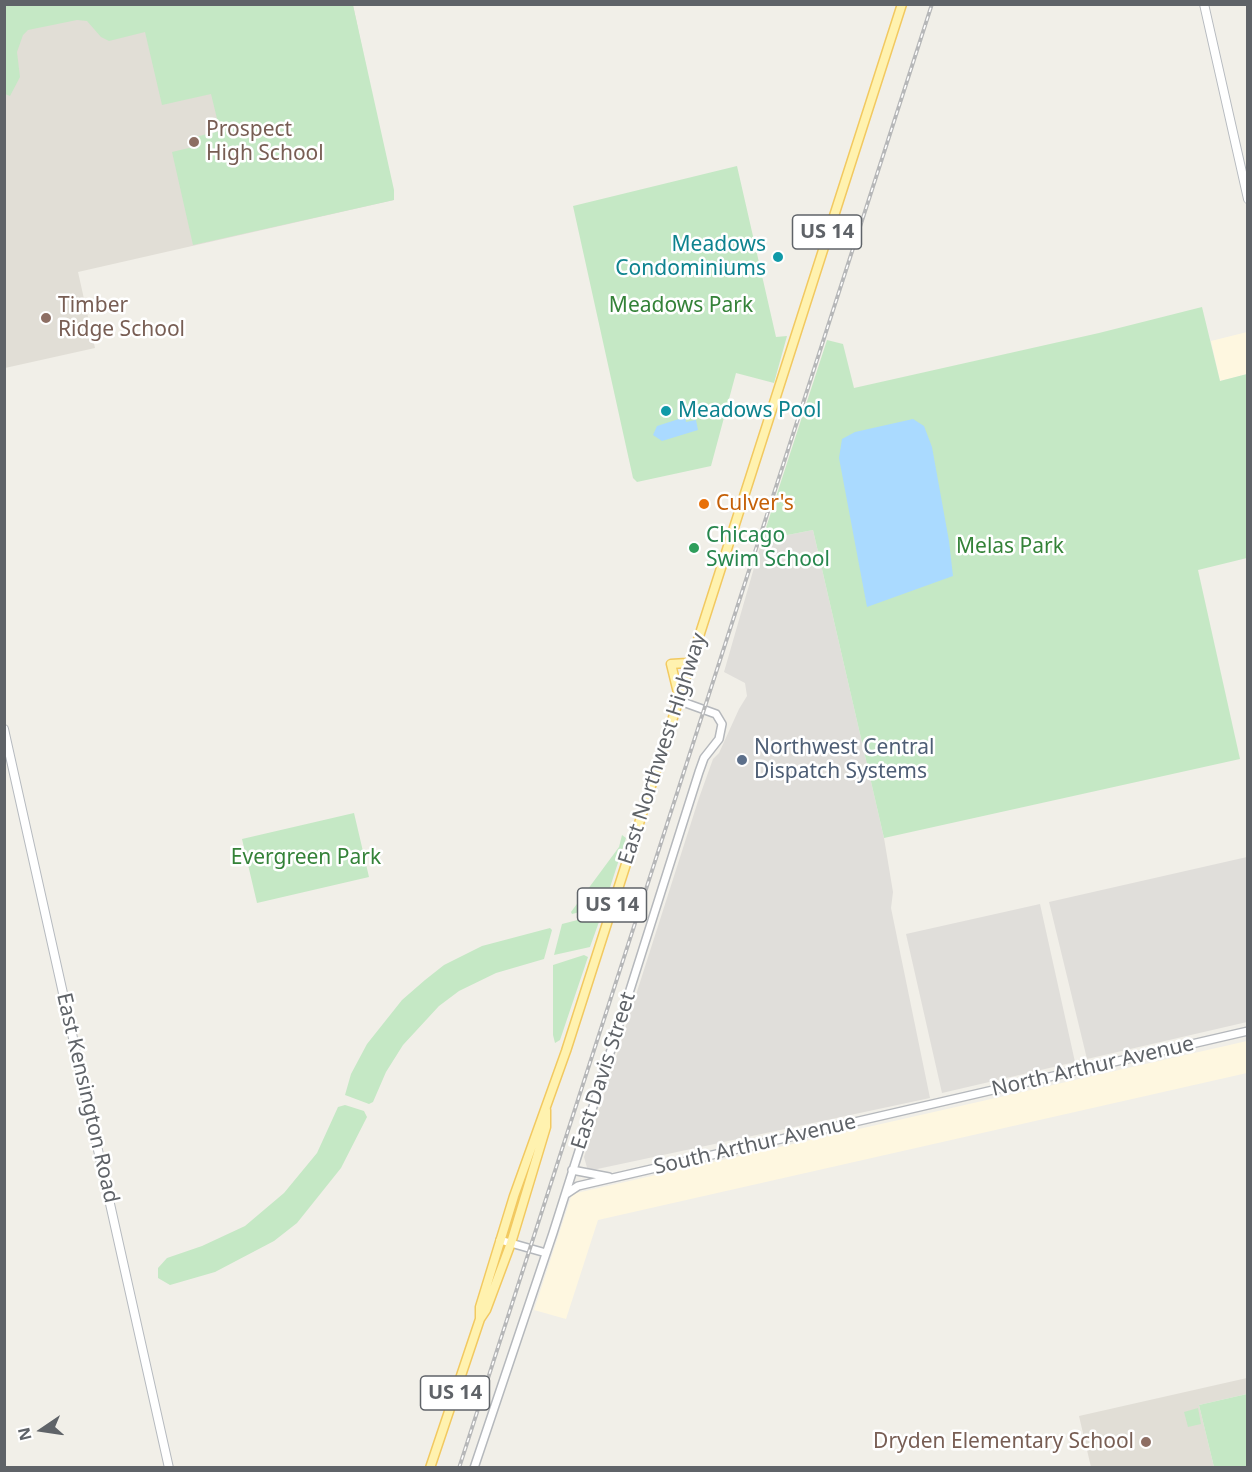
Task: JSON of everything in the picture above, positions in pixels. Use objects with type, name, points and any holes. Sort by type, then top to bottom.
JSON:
[{"type":"main road","name":"East Northwest Highway","points":[[480,1319],[480,1306],[500,1239],[530,1146],[547,1106],[680,701],[902,4]]},
{"type":"main road","points":[[1204,4],[1248,200]]},
{"type":"main road","points":[[680,701],[671,664],[687,663],[693,659]]},
{"type":"main road","name":"East Kensington Road","points":[[4,729],[169,1467]]},
{"type":"main road","name":"East Northwest Highway","points":[[430,1467],[480,1319],[486,1310],[511,1243],[546,1127],[547,1106]]},
{"type":"street","name":"East Davis Street","points":[[474,1467],[546,1253],[699,772],[704,758],[719,739],[722,724],[716,714],[680,701]]},
{"type":"street","name":"North Arthur Avenue","points":[[938,1103],[1248,1031]]},
{"type":"street","name":"South Arthur Avenue","points":[[572,1170],[615,1178],[938,1103]]},
{"type":"street","points":[[564,1196],[575,1187],[615,1178]]},
{"type":"street","points":[[500,1239],[546,1253]]},
{"type":"shaded area","name":"Prospect High School","points":[[4,5],[353,5],[394,200],[78,272],[95,348],[5,368]]},
{"type":"shaded area","points":[[1247,332],[1247,374],[1220,381],[1211,341]]},
{"type":"shaded area","points":[[813,530],[884,838],[893,892],[891,908],[930,1098],[588,1171],[584,1157],[699,798],[713,759],[719,753],[747,696],[745,683],[724,672],[762,540]]},
{"type":"shaded area","points":[[1247,857],[1247,1022],[1087,1059],[1049,902]]},
{"type":"shaded area","points":[[1040,904],[1075,1062],[942,1093],[906,934]]},
{"type":"shaded area","points":[[1247,1041],[1247,1073],[598,1220],[566,1319],[534,1310],[572,1194]]},
{"type":"shaded area","name":"Dryden Elementary School","points":[[1247,1378],[1247,1394],[1199,1405],[1214,1467],[1091,1467],[1079,1416]]},
{"type":"green space","points":[[4,5],[353,5],[394,190],[394,200],[193,245],[172,152],[193,147],[191,138],[220,131],[211,94],[162,105],[145,32],[109,41],[101,37],[87,21],[77,20],[28,30],[23,35],[17,52],[20,77],[10,96],[5,94]]},
{"type":"green space","name":"Meadows Park","points":[[737,166],[776,337],[787,336],[774,383],[736,373],[711,466],[637,482],[633,478],[573,206]]},
{"type":"green space","name":"Melas Park","points":[[1202,307],[1220,381],[1247,374],[1247,558],[1198,570],[1240,759],[884,838],[813,530],[762,540],[827,340],[843,344],[854,388],[1099,333]]},
{"type":"green space","name":"Evergreen Park","points":[[354,813],[369,877],[257,903],[242,839]]},
{"type":"green space","points":[[622,835],[626,838],[604,906],[572,914],[571,912],[619,847]]},
{"type":"green space","points":[[597,915],[600,919],[590,947],[554,955],[562,924]]},
{"type":"green space","points":[[550,928],[552,930],[544,959],[496,973],[459,991],[439,1006],[403,1045],[386,1072],[373,1102],[369,1104],[345,1095],[351,1074],[367,1044],[402,1000],[425,980],[444,965],[482,946]]},
{"type":"green space","points":[[584,955],[588,957],[560,1040],[555,1043],[553,965]]},
{"type":"green space","points":[[345,1105],[364,1111],[367,1117],[341,1168],[297,1223],[274,1241],[215,1272],[170,1285],[158,1278],[158,1268],[167,1258],[202,1246],[245,1226],[284,1193],[317,1153],[338,1107]]},
{"type":"green space","points":[[1247,1394],[1247,1467],[1214,1467],[1199,1405]]},
{"type":"green space","points":[[1198,1408],[1201,1424],[1188,1427],[1184,1412]]},
{"type":"water","points":[[685,417],[686,422],[696,420],[698,430],[662,441],[653,435],[657,426]]},
{"type":"water","points":[[913,419],[924,426],[932,447],[953,576],[867,607],[839,458],[842,439],[855,432]]},
{"type":"railway","points":[[459,1468],[932,4]]},
{"type":"place","name":"Prospect High School","points":[[194,142]]},
{"type":"place","name":"Meadows Condominiums","points":[[778,257]]},
{"type":"place","name":"Timber Ridge School","points":[[46,318]]},
{"type":"place","name":"Meadows Pool","points":[[666,411]]},
{"type":"place","name":"Culver's","points":[[704,504]]},
{"type":"place","name":"Chicago Swim School","points":[[694,548]]},
{"type":"place","name":"Northwest Central Dispatch Systems","points":[[742,760]]},
{"type":"place","name":"Dryden Elementary School","points":[[1146,1442]]}]
